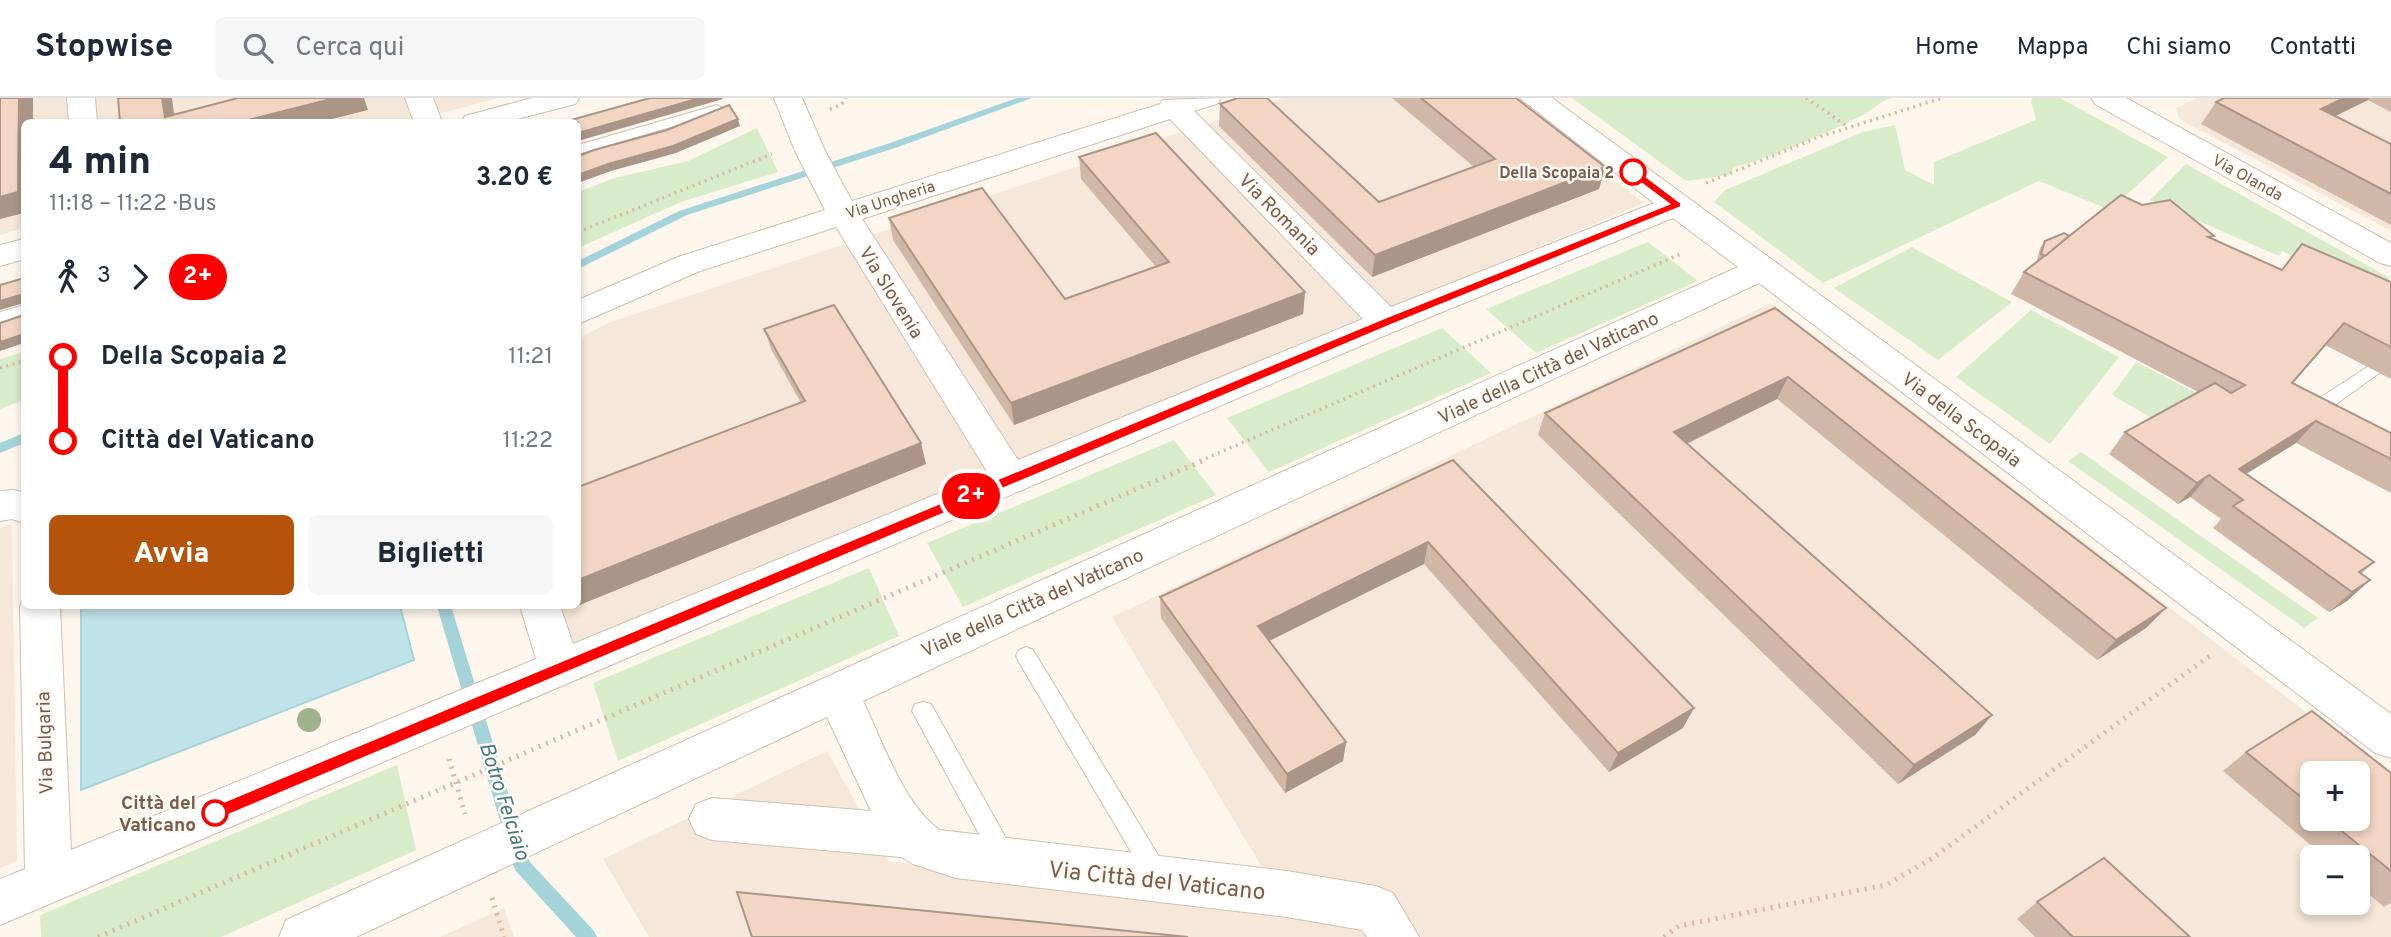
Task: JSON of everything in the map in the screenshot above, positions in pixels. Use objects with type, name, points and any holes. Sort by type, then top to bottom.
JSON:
[{"type":"street","points":[[80,98],[83,119]]},
{"type":"street","points":[[419,98],[427,119]]},
{"type":"street","points":[[486,119],[565,98]]},
{"type":"street","name":"Via Slovenia","points":[[788,98],[810,151],[839,206],[1011,479]]},
{"type":"street","name":"Via Ungheria","points":[[581,312],[690,264],[839,206],[1207,98]]},
{"type":"street","name":"Via della Scopaia","points":[[1534,98],[1690,195],[1761,269],[2391,739]]},
{"type":"street","name":"Via Olanda","points":[[2123,101],[2391,256]]},
{"type":"street","name":"Via Romania","points":[[1173,106],[1386,322]]},
{"type":"street","points":[[0,902],[1690,195]]},
{"type":"street","points":[[0,256],[21,250]]},
{"type":"street","name":"Viale della Città del Vaticano","points":[[303,937],[478,838],[547,826],[836,690],[1761,269]]},
{"type":"street","points":[[0,506],[14,504],[21,507]]},
{"type":"street","name":"Via Bulgaria","points":[[40,609],[49,881]]},
{"type":"street","points":[[541,609],[560,670]]},
{"type":"street","points":[[836,690],[897,818],[910,836]]},
{"type":"street","name":"Via Città del Vaticano","points":[[712,819],[910,836],[929,849],[1008,864],[1287,894],[1376,909],[1395,937]]},
{"type":"lane","points":[[581,149],[717,109]]},
{"type":"lane","points":[[0,318],[21,312]]},
{"type":"lane","points":[[2315,410],[2372,370]]},
{"type":"lane","points":[[1026,656],[1160,880]]},
{"type":"lane","points":[[923,711],[1008,864]]},
{"type":"path","points":[[1806,98],[1848,127]]},
{"type":"path","points":[[1690,195],[1848,127],[1942,98]]},
{"type":"path","points":[[581,231],[688,190],[774,153]]},
{"type":"path","points":[[98,937],[1681,254]]},
{"type":"path","points":[[0,368],[21,362]]},
{"type":"path","points":[[1664,937],[1679,926],[1886,885],[1931,859],[2245,630]]},
{"type":"path","points":[[457,782],[478,838]]},
{"type":"shaded area","points":[[0,98],[498,98],[420,119],[21,119],[21,229],[0,235]]},
{"type":"shaded area","points":[[1283,98],[1507,98],[1644,203],[573,646],[562,609],[581,609],[581,337],[608,323]]},
{"type":"shaded area","points":[[2197,98],[2391,98],[2391,231],[2179,119],[2176,108]]},
{"type":"shaded area","points":[[1771,303],[2391,777],[2391,937],[649,937],[603,859],[827,751],[889,862],[1278,894],[1112,617]]},
{"type":"shaded area","points":[[12,524],[17,861],[0,868],[0,528]]},
{"type":"shaded area","points":[[504,908],[514,937],[440,937]]},
{"type":"green space","points":[[1572,98],[1891,98],[1863,115],[1813,138],[1733,168],[1729,175],[1686,181]]},
{"type":"green space","points":[[2033,98],[2060,98],[2168,157],[2110,210],[2039,181],[1823,283],[1714,202],[1725,190],[1863,132],[1895,125],[1905,170],[1934,185],[1934,162],[2036,120],[2031,101]]},
{"type":"green space","points":[[757,128],[778,172],[681,202],[581,247],[581,191],[615,178],[688,161]]},
{"type":"green space","points":[[2186,164],[2390,278],[2375,295],[2282,251],[2279,256],[2150,200]]},
{"type":"green space","points":[[1648,242],[1698,281],[1536,353],[1486,309]]},
{"type":"green space","points":[[1912,247],[2012,302],[1938,360],[1834,288]]},
{"type":"green space","points":[[2031,310],[2119,357],[2050,444],[1956,377]]},
{"type":"green space","points":[[1442,328],[1491,373],[1269,472],[1227,418]]},
{"type":"green space","points":[[21,353],[21,401],[0,409],[0,359]]},
{"type":"green space","points":[[2136,362],[2200,395],[2162,424],[2112,395]]},
{"type":"green space","points":[[1174,440],[1216,495],[963,607],[927,543]]},
{"type":"green space","points":[[2081,452],[2318,618],[2304,628],[2068,461]]},
{"type":"green space","points":[[869,568],[899,636],[618,761],[593,683]]},
{"type":"green space","points":[[397,765],[416,850],[221,937],[41,937],[40,915]]},
{"type":"water","points":[[81,609],[401,609],[414,660],[81,790]]},
{"type":"building","points":[[0,98],[19,98],[18,192],[0,197]]},
{"type":"building","points":[[118,98],[162,98],[165,117],[238,98],[335,98],[252,119],[120,119]]},
{"type":"building","points":[[650,98],[700,98],[581,132],[581,119],[575,119]]},
{"type":"building","points":[[1238,98],[1267,98],[1379,202],[1495,159],[1421,98],[1516,98],[1605,167],[1375,255],[1220,104]]},
{"type":"building","points":[[2224,98],[2344,98],[2321,109],[2391,144],[2391,194],[2216,102]]},
{"type":"building","points":[[729,105],[738,119],[673,146],[581,174],[581,155],[667,130]]},
{"type":"building","points":[[1156,133],[1305,292],[1011,403],[889,218],[982,188],[1065,299],[1169,262],[1079,157]]},
{"type":"building","points":[[2121,195],[2142,205],[2170,200],[2214,236],[2208,237],[2282,270],[2302,244],[2391,282],[2391,347],[2344,323],[2292,383],[2391,433],[2391,459],[2316,421],[2239,469],[2374,562],[2359,572],[2370,580],[2352,592],[2233,506],[2243,500],[2209,475],[2197,483],[2125,432],[2215,383],[2231,393],[2245,385],[2024,272]]},
{"type":"building","points":[[2064,233],[2069,236],[2045,256],[2041,254],[2045,241]]},
{"type":"building","points":[[21,279],[21,295],[0,301],[0,285]]},
{"type":"building","points":[[834,305],[921,443],[581,579],[581,486],[805,401],[764,329]]},
{"type":"building","points":[[1775,308],[2166,608],[2116,640],[1788,377],[1674,432],[1992,715],[1914,765],[1545,413]]},
{"type":"building","points":[[21,316],[21,335],[0,342],[0,323]]},
{"type":"building","points":[[1453,460],[1694,708],[1618,753],[1428,542],[1258,626],[1346,742],[1287,774],[1160,597]]},
{"type":"building","points":[[2312,711],[2391,773],[2391,871],[2370,854],[2370,845],[2359,845],[2342,831],[2370,831],[2370,761],[2300,761],[2300,796],[2246,752]]},
{"type":"building","points":[[2104,858],[2190,937],[2073,937],[2037,902]]},
{"type":"building","points":[[737,892],[1188,937],[752,937]]},
{"type":"waterway","points":[[581,264],[683,213],[894,145],[1027,98]]},
{"type":"waterway","name":"Botro Felciaio","points":[[0,448],[21,439]]},
{"type":"waterway","name":"Botro Felciaio","points":[[445,609],[522,865],[588,937]]},
{"type":"bus line","name":"2+","points":[[215,813],[1386,322],[1677,205],[1633,172]]},
{"type":"place","name":"Della Scopaia 2","points":[[1633,172]]},
{"type":"place","name":"Città del Vaticano","points":[[215,813]]}]
